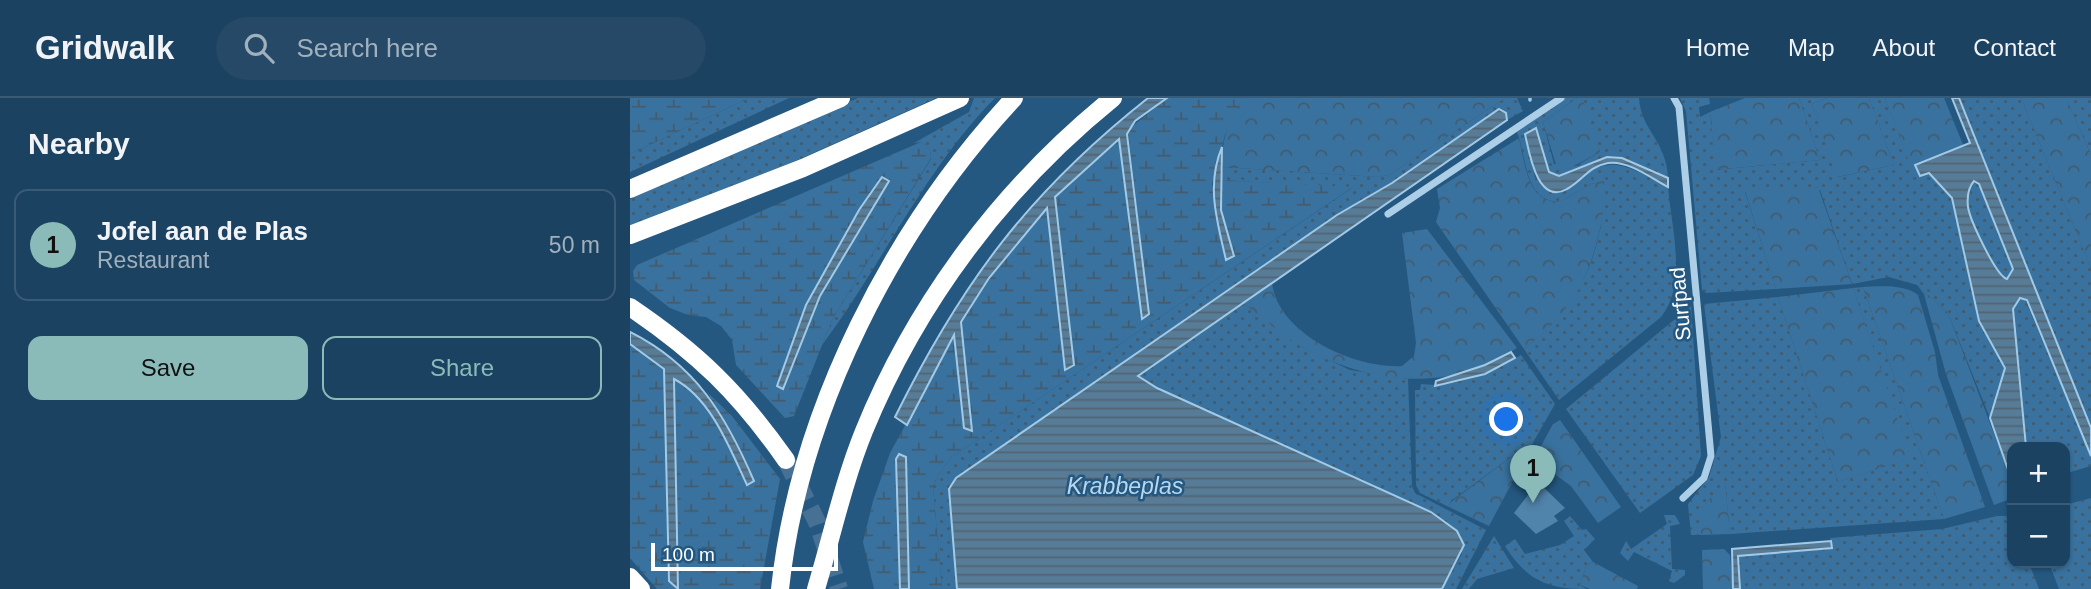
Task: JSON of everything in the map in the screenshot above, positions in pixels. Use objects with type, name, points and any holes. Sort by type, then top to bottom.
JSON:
[{"type":"highway","points":[[630,189],[841,98]]},
{"type":"highway","points":[[630,235],[803,168],[960,98]]},
{"type":"highway","points":[[780,589],[806,465],[839,368],[915,226],[971,149],[1014,98]]},
{"type":"highway","points":[[816,589],[841,496],[865,430],[894,368],[928,307],[977,236],[1020,185],[1081,124],[1113,98]]},
{"type":"highway","points":[[630,307],[680,341],[716,372],[756,416],[786,460]]},
{"type":"highway","points":[[630,577],[640,589]]},
{"type":"street","points":[[1388,214],[1561,98]]},
{"type":"street","name":"Surfpad","points":[[1674,98],[1679,107],[1711,456],[1704,478],[1682,498]]},
{"type":"green space","points":[[630,98],[749,98],[630,154]]},
{"type":"green space","points":[[749,98],[789,98],[630,172],[630,154]]},
{"type":"green space","points":[[858,98],[936,98],[766,174],[630,228],[630,199]]},
{"type":"green space","points":[[974,98],[995,98],[946,156],[822,345],[832,320],[931,159],[930,149],[921,142],[914,143],[969,112]]},
{"type":"green space","points":[[1167,98],[1243,98],[1225,135],[1212,184],[1233,256],[1221,210],[1221,180],[1353,187],[952,457],[938,475],[933,487],[942,589],[909,589],[906,458],[902,454],[896,459],[900,589],[874,589],[863,542],[873,501],[890,453],[955,334],[964,428],[972,430],[961,322],[989,278],[1047,208],[1065,369],[1074,365],[1055,196],[1119,138],[1142,319],[1149,314],[1128,130]]},
{"type":"green space","points":[[1243,98],[1505,98],[1389,175],[1378,177],[1223,167],[1227,131]]},
{"type":"green space","points":[[1505,98],[1517,98],[1523,111],[1507,120],[1506,113],[1499,109],[1392,183],[1337,215],[956,478],[949,489],[957,589],[942,589],[933,487],[938,475],[952,457],[1352,188],[1221,180],[1223,167],[1378,177],[1389,175]]},
{"type":"green space","points":[[1565,98],[1577,98],[1543,122],[1554,164],[1576,166],[1600,152],[1581,98],[1639,98],[1644,119],[1663,154],[1668,178],[1622,158],[1559,176],[1549,172],[1541,151],[1525,134],[1535,177],[1567,190],[1593,169],[1616,165],[1639,172],[1668,187],[1676,272],[1669,304],[1661,317],[1559,400],[1524,349],[1561,314],[1585,276],[1600,232],[1604,181],[1591,184],[1561,201],[1549,200],[1540,195],[1529,177],[1517,132]]},
{"type":"green space","points":[[1577,98],[1581,98],[1585,105],[1600,152],[1568,169],[1557,168],[1543,122]]},
{"type":"green space","points":[[1680,98],[1709,98],[1710,104],[1699,107],[1700,117],[1710,112],[1716,170],[1820,160],[1799,98],[1827,98],[1812,104],[1838,177],[1894,165],[1869,98],[1885,98],[1911,166],[1915,165],[1920,176],[1929,173],[1952,198],[1973,299],[2005,368],[1990,418],[1948,313],[1917,285],[1889,277],[1852,284],[1820,190],[1745,192],[1776,289],[1706,293],[1702,290],[1686,111]]},
{"type":"green space","points":[[1745,98],[1799,98],[1820,160],[1715,170],[1710,112]]},
{"type":"green space","points":[[1827,98],[1869,98],[1894,165],[1837,177],[1812,104]]},
{"type":"green space","points":[[1885,98],[1944,98],[1964,147],[1911,167]]},
{"type":"green space","points":[[1959,98],[2021,98],[2091,268],[2091,428]]},
{"type":"green space","points":[[2021,98],[2066,98],[2091,155],[2091,268]]},
{"type":"green space","points":[[2066,98],[2091,98],[2091,155]]},
{"type":"green space","points":[[1519,138],[1526,170],[1534,189],[1541,196],[1561,201],[1591,184],[1604,181],[1605,192],[1596,245],[1583,280],[1554,322],[1524,349],[1436,222],[1440,208],[1437,189]]},
{"type":"green space","points":[[921,142],[930,149],[931,158],[832,320],[794,416],[785,418],[736,365],[732,340],[721,326],[706,317],[688,315],[670,308],[634,280],[633,271],[637,265]],"holes":[[[889,181],[820,296],[782,388],[777,385],[806,305]]]},
{"type":"green space","points":[[1974,181],[1979,184],[2013,269],[2007,279],[1990,258],[1970,214],[1968,197]]},
{"type":"green space","points":[[1818,187],[1852,284],[1776,289],[1745,191]]},
{"type":"green space","points":[[1427,229],[1517,348],[1465,372],[1438,378],[1384,376],[1357,370],[1304,348],[1243,303],[1272,283],[1277,301],[1288,318],[1322,345],[1363,361],[1402,366],[1414,356],[1416,343],[1402,233]]},
{"type":"green space","points":[[1917,285],[1948,313],[2007,468],[2007,500],[1994,505],[1946,374],[1924,294]]},
{"type":"green space","points":[[1863,287],[1944,519],[1730,534],[1725,483],[1701,508],[1701,535],[1691,535],[1688,504],[1709,477],[1721,437],[1704,304],[1778,297],[1838,482],[1910,458],[1853,288]]},
{"type":"green space","points":[[1863,287],[1899,287],[1918,295],[1935,352],[1938,375],[1985,507],[1944,519]]},
{"type":"green space","points":[[1853,288],[1911,458],[1838,482],[1778,297]]},
{"type":"green space","points":[[2024,297],[2091,456],[2091,466],[2070,472],[2070,442],[2026,442],[2013,309],[2015,301]]},
{"type":"green space","points":[[1243,303],[1302,347],[1350,370],[1408,379],[1412,486],[1415,493],[1486,530],[1456,589],[1442,589],[1462,554],[1457,531],[1431,511],[1157,388],[1138,376]]},
{"type":"green space","points":[[1691,306],[1701,456],[1693,475],[1640,513],[1566,409]]},
{"type":"green space","points":[[630,345],[664,368],[669,581],[676,589],[657,589],[630,558]]},
{"type":"green space","points":[[1521,355],[1555,404],[1535,439],[1451,501],[1449,507],[1420,493],[1416,485],[1415,390],[1420,390],[1421,384],[1447,384],[1473,378]]},
{"type":"green space","points":[[674,378],[698,399],[708,412],[747,484],[754,480],[707,392],[732,416],[780,479],[760,589],[678,589]]},
{"type":"green space","points":[[1560,420],[1621,507],[1598,523],[1571,486],[1534,459],[1553,424]]},
{"type":"green space","points":[[1535,439],[1489,526],[1449,507],[1451,502]]},
{"type":"green space","points":[[1725,482],[1730,534],[1701,535],[1701,508]]},
{"type":"green space","points":[[2091,498],[2091,589],[2059,589],[2051,568],[2070,568],[2070,504]]},
{"type":"green space","points":[[1664,515],[1675,515],[1680,524],[1670,526],[1672,569],[1685,570],[1685,575],[1674,583],[1669,581],[1672,571],[1634,552],[1628,561],[1620,553],[1626,541],[1631,549],[1667,524]]},
{"type":"green space","points":[[1570,516],[1582,530],[1586,529],[1595,539],[1584,550],[1593,562],[1586,566],[1580,585],[1586,589],[1559,587],[1538,580],[1521,567],[1505,546],[1515,539],[1525,554],[1560,545],[1574,536],[1564,521]]},
{"type":"green space","points":[[2006,516],[2007,568],[2031,568],[2039,589],[1740,589],[1738,556],[1832,548],[1830,538],[1942,529]]},
{"type":"green space","points":[[1494,536],[1514,568],[1477,579],[1469,589],[1462,589]]},
{"type":"green space","points":[[1724,549],[1730,555],[1733,589],[1703,589],[1702,550]]},
{"type":"green space","points":[[1593,562],[1638,586],[1637,589],[1590,589],[1580,585],[1586,566]]},
{"type":"water","points":[[1148,98],[1167,98],[1135,121],[1127,134],[1149,314],[1142,319],[1119,139],[1055,197],[1074,365],[1065,370],[1047,208],[989,278],[961,322],[972,431],[964,428],[954,335],[907,425],[895,417],[946,323],[1002,242],[1068,169]]},
{"type":"water","points":[[1952,98],[1959,98],[2091,428],[2091,456],[2027,300],[2020,298],[2013,309],[2026,442],[2007,442],[2007,467],[1990,418],[2005,368],[1979,321],[1952,198],[1929,173],[1920,176],[1915,165],[1970,143]],"holes":[[[1974,181],[1979,184],[2013,269],[2007,279],[2002,276],[1978,235],[1968,204],[1969,190]]]},
{"type":"water","name":"Krabbeplas","points":[[1499,109],[1506,113],[1507,120],[1138,376],[1157,388],[1431,512],[1457,531],[1464,545],[1442,589],[957,589],[949,489],[956,478],[1337,215],[1392,183]]},
{"type":"water","points":[[1536,128],[1549,172],[1559,176],[1607,157],[1622,158],[1668,178],[1668,187],[1639,170],[1623,164],[1608,163],[1591,170],[1567,189],[1557,192],[1548,190],[1536,174],[1525,134]]},
{"type":"water","points":[[1222,147],[1221,210],[1234,256],[1226,260],[1214,189],[1217,161]]},
{"type":"water","points":[[882,177],[889,181],[820,296],[783,389],[777,386],[806,305],[859,210]]},
{"type":"water","points":[[630,332],[673,360],[706,394],[732,435],[754,481],[747,485],[709,411],[687,388],[674,379],[678,589],[669,581],[664,369],[630,344]]},
{"type":"water","points":[[1511,352],[1515,358],[1485,374],[1435,386],[1436,381],[1485,365]]},
{"type":"water","points":[[899,454],[906,457],[909,589],[900,589],[896,459]]},
{"type":"water","points":[[1831,541],[1832,548],[1738,556],[1740,589],[1733,589],[1732,549]]},
{"type":"building","points":[[1538,482],[1565,508],[1554,516],[1558,521],[1536,534],[1514,513]]},
{"type":"tunnel","points":[[786,460],[818,524],[839,589]]},
{"type":"place","name":"Jofel aan de Plas","points":[[1533,503]]}]
